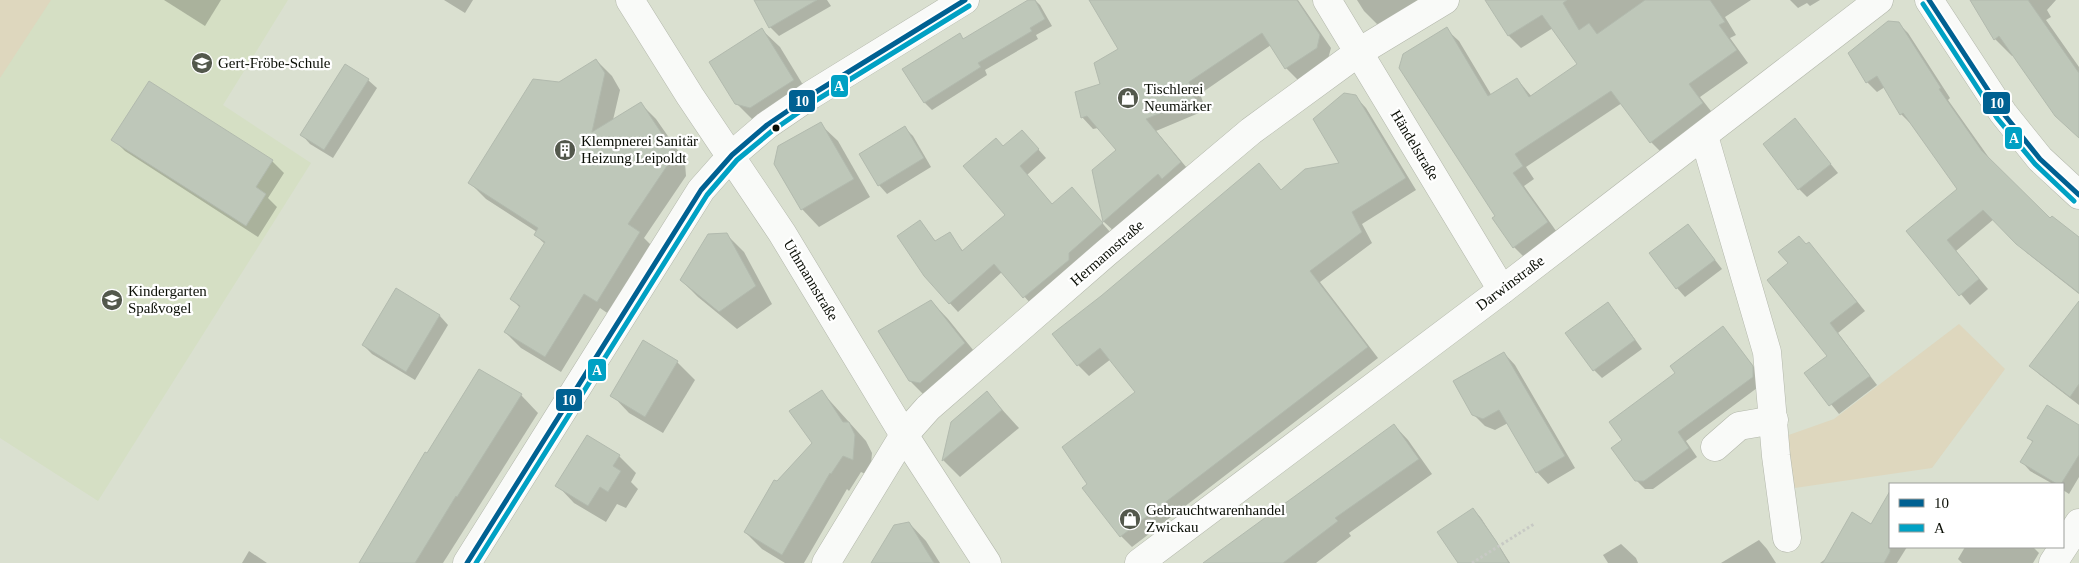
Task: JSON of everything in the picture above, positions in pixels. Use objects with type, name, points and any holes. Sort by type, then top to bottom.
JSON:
[{"type":"street","name":"Uthmannstraße","points":[[630,0],[690,96],[732,155],[782,233],[904,435],[987,563]]},
{"type":"street","points":[[467,563],[701,190],[732,155],[767,125],[811,95],[965,0]]},
{"type":"street","name":"Händelstraße","points":[[1327,0],[1502,290]]},
{"type":"street","name":"Hermannstraße","points":[[826,563],[904,435],[928,408],[1172,198],[1295,98],[1359,52],[1445,0]]},
{"type":"street","name":"Darwinstraße","points":[[1139,563],[1502,290],[1879,0]]},
{"type":"street","points":[[1930,0],[2002,112],[2040,159],[2079,195]]},
{"type":"street","points":[[1704,136],[1767,352],[1776,456],[1786,538]]},
{"type":"street","points":[[1714,446],[1739,426],[1774,420]]},
{"type":"street","points":[[2064,546],[2079,523]]},
{"type":"street","points":[[2053,563],[2063,548]]},
{"type":"path","points":[[1472,563],[1534,524]]},
{"type":"shaded area","name":"Kindergarten Spaßvogel","points":[[0,0],[288,0],[223,105],[311,163],[98,501],[0,438]]},
{"type":"shaded area","points":[[0,0],[51,0],[0,78]]},
{"type":"shaded area","points":[[1959,324],[2005,369],[1932,468],[1788,489],[1783,437],[1834,419]]},
{"type":"building","points":[[754,0],[817,0],[769,28]]},
{"type":"building","points":[[1028,0],[1035,0],[1045,19],[1030,28],[1032,31],[978,63],[981,67],[924,103],[902,69],[960,33],[963,39]]},
{"type":"building","points":[[1089,0],[1297,0],[1320,35],[1317,48],[1285,69],[1262,33],[1189,82],[1195,99],[1146,119],[1181,162],[1162,179],[1158,174],[1103,222],[1092,170],[1116,150],[1087,116],[1081,118],[1075,92],[1100,84],[1094,63],[1118,49]]},
{"type":"building","points":[[1485,0],[1567,0],[1563,3],[1579,30],[1589,23],[1597,34],[1645,0],[1710,0],[1725,22],[1719,25],[1737,50],[1689,84],[1703,103],[1650,143],[1611,91],[1515,154],[1523,166],[1513,173],[1548,222],[1513,248],[1492,218],[1495,216],[1399,68],[1403,54],[1447,27],[1488,96],[1517,78],[1529,97],[1577,64],[1542,15],[1508,36]]},
{"type":"building","points":[[1970,0],[2028,0],[2079,73],[2079,138],[2055,116],[1999,36],[1994,40]]},
{"type":"building","points":[[1888,21],[1899,22],[1941,88],[1939,89],[1982,151],[2050,218],[2052,216],[2079,237],[2079,293],[2016,244],[1983,210],[1947,240],[1979,279],[1959,296],[1906,231],[1957,189],[1903,113],[1900,115],[1877,76],[1866,83],[1848,53]]},
{"type":"building","points":[[762,28],[794,80],[750,108],[735,104],[709,62]]},
{"type":"building","points":[[596,59],[605,73],[592,132],[641,102],[670,146],[671,160],[628,224],[640,232],[597,302],[584,294],[545,357],[504,332],[520,306],[510,299],[545,242],[534,235],[538,228],[468,183],[533,79],[559,82]]},
{"type":"building","points":[[345,64],[369,79],[324,150],[300,135]]},
{"type":"building","points":[[149,81],[273,160],[256,187],[266,194],[246,226],[111,140]]},
{"type":"building","points":[[1344,93],[1356,95],[1406,178],[1352,212],[1362,232],[1310,271],[1368,347],[1120,537],[1082,488],[1087,484],[1062,447],[1135,392],[1100,348],[1077,366],[1052,334],[1101,296],[1259,163],[1281,190],[1305,169],[1339,163],[1313,119]]},
{"type":"building","points":[[1795,118],[1831,164],[1798,190],[1763,144]]},
{"type":"building","points":[[821,122],[854,179],[801,210],[774,164],[778,146]]},
{"type":"building","points":[[905,126],[924,158],[878,186],[859,154]]},
{"type":"building","points":[[1022,130],[1039,149],[1020,166],[1052,204],[1072,187],[1103,223],[1069,253],[1069,260],[1023,298],[994,264],[949,304],[924,276],[897,236],[920,220],[935,241],[950,232],[962,251],[1005,215],[963,166],[996,138],[1003,146]]},
{"type":"building","points":[[1688,224],[1715,260],[1676,289],[1649,253]]},
{"type":"building","points":[[727,233],[756,286],[719,312],[680,280],[708,234]]},
{"type":"building","points":[[1799,236],[1806,244],[1809,242],[1857,302],[1830,323],[1870,376],[1829,406],[1804,373],[1827,356],[1767,280],[1788,263],[1778,252]]},
{"type":"building","points":[[396,288],[440,315],[406,372],[362,345]]},
{"type":"building","points":[[931,300],[965,343],[920,383],[909,381],[878,331]]},
{"type":"building","points":[[2079,301],[2079,384],[2070,397],[2029,366]]},
{"type":"building","points":[[1608,302],[1635,340],[1593,371],[1565,333]]},
{"type":"building","points":[[1723,326],[1753,366],[1753,377],[1678,432],[1689,448],[1644,481],[1635,481],[1611,448],[1622,440],[1609,422],[1675,373],[1670,366]]},
{"type":"building","points":[[643,340],[678,361],[645,417],[610,396]]},
{"type":"building","points":[[1504,352],[1565,456],[1536,473],[1499,410],[1483,419],[1472,415],[1453,381]]},
{"type":"building","points":[[479,369],[522,394],[415,563],[359,563],[425,452],[427,453]]},
{"type":"building","points":[[822,390],[843,422],[849,422],[855,435],[853,460],[843,456],[830,473],[782,555],[744,532],[774,480],[777,481],[812,443],[789,411]]},
{"type":"building","points":[[987,391],[1002,410],[942,461],[951,422]]},
{"type":"building","points":[[2047,405],[2079,425],[2079,455],[2062,483],[2055,483],[2020,462],[2033,441],[2027,438]]},
{"type":"building","points":[[1394,424],[1419,459],[1335,518],[1338,521],[1283,563],[1203,563]]},
{"type":"building","points":[[587,435],[620,455],[613,466],[621,471],[608,492],[600,487],[588,506],[555,486]]},
{"type":"building","points":[[1889,493],[1890,552],[1884,563],[1823,563],[1852,512],[1871,524]]},
{"type":"building","points":[[1473,508],[1509,563],[1458,563],[1437,532]]},
{"type":"building","points":[[909,522],[934,563],[871,563],[894,525]]},
{"type":"transit line","name":"10","points":[[467,563],[701,190],[732,155],[767,125],[811,95],[965,0]]},
{"type":"transit line","name":"10","points":[[1929,0],[2003,113],[2040,159],[2079,195]]},
{"type":"transit line","name":"A","points":[[1923,4],[1997,118],[2035,164],[2074,201]]},
{"type":"transit line","name":"A","points":[[476,563],[707,195],[737,160],[772,131],[815,101],[969,6]]},
{"type":"place","name":"Gert-Fröbe-Schule","points":[[202,63]]},
{"type":"place","name":"Tischlerei Neumärker","points":[[1128,98]]},
{"type":"place","name":"Klempnerei Sanitär Heizung Leipoldt","points":[[565,150]]},
{"type":"place","name":"Kindergarten Spaßvogel","points":[[112,300]]},
{"type":"place","name":"Gebrauchtwarenhandel Zwickau","points":[[1130,519]]}]
